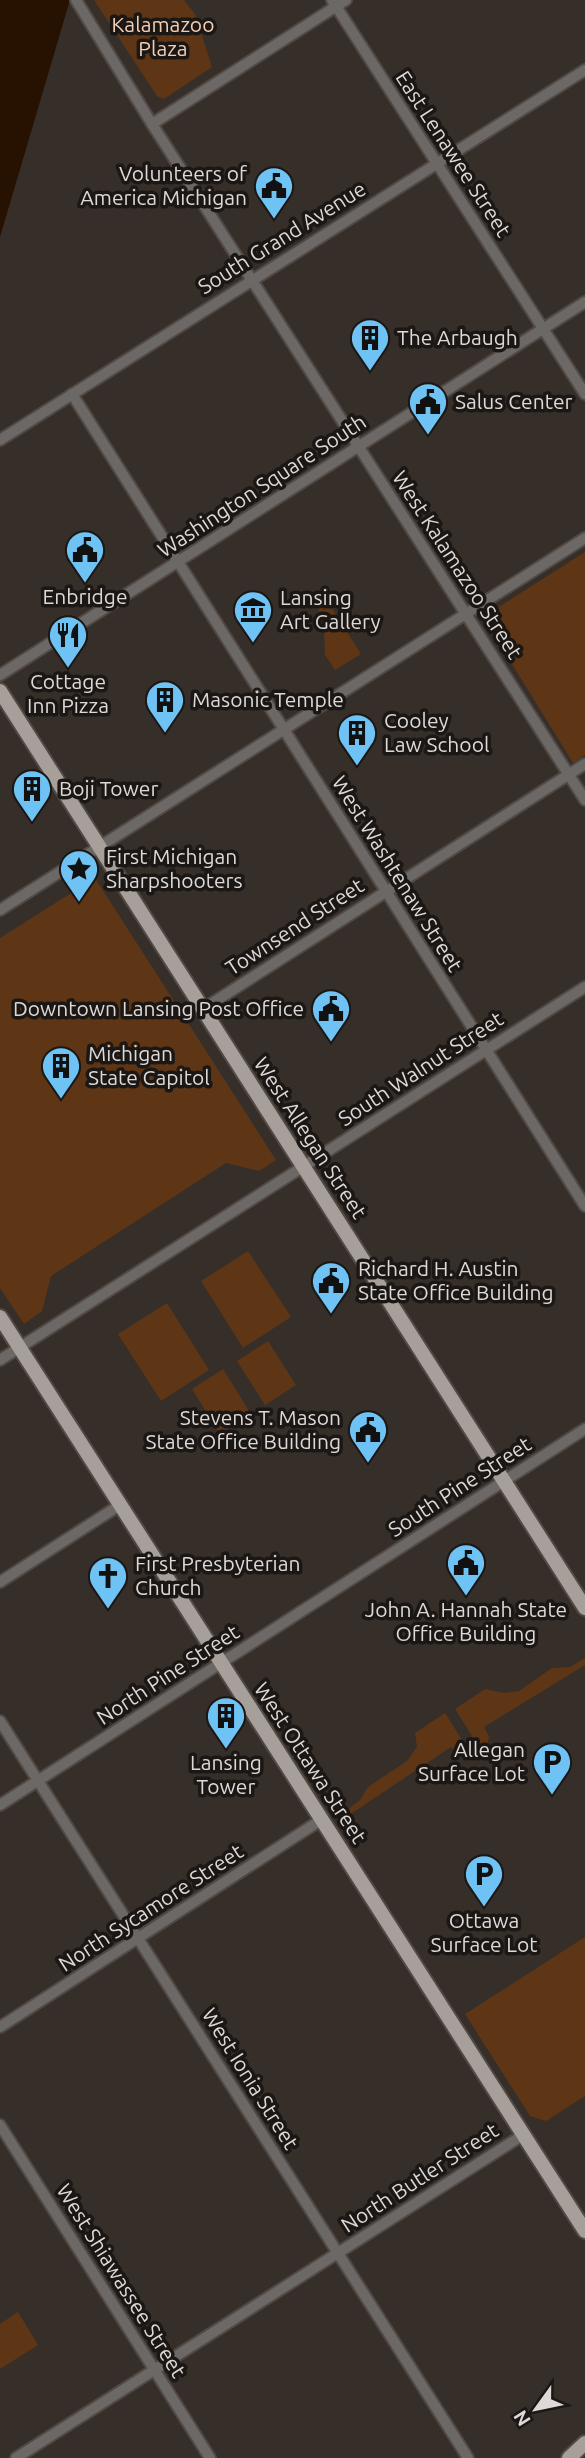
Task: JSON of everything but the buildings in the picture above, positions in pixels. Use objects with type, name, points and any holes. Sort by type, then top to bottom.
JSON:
[{"type":"main road","name":"West Allegan Street","points":[[0,691],[585,1608]]},
{"type":"main road","name":"West Ottawa Street","points":[[0,1317],[585,2231]]},
{"type":"main road","points":[[569,2458],[585,2443]]},
{"type":"street","name":"West Kalamazoo Street","points":[[76,0],[152,124],[585,800]]},
{"type":"street","points":[[152,124],[338,2]]},
{"type":"street","name":"East Lenawee Street","points":[[338,2],[436,163],[585,394]]},
{"type":"street","name":"South Grand Avenue","points":[[0,440],[585,70]]},
{"type":"street","name":"Washington Square South","points":[[0,675],[585,302]]},
{"type":"street","name":"West Washtenaw Street","points":[[72,394],[585,1206]]},
{"type":"street","points":[[0,910],[585,538]]},
{"type":"street","name":"Townsend Street","points":[[203,1009],[585,764]]},
{"type":"street","name":"South Walnut Street","points":[[0,1360],[585,987]]},
{"type":"street","name":"South Pine Street","points":[[357,1577],[585,1429]]},
{"type":"street","points":[[0,1582],[120,1505]]},
{"type":"street","name":"North Pine Street","points":[[0,1805],[357,1577]]},
{"type":"street","name":"West Ionia Street","points":[[0,1721],[468,2458]]},
{"type":"street","name":"North Sycamore Street","points":[[0,2027],[321,1820]]},
{"type":"street","name":"West Shiawassee Street","points":[[0,2125],[210,2458]]},
{"type":"street","name":"North Butler Street","points":[[16,2458],[523,2135]]},
{"type":"green space","name":"Kalamazoo Plaza","points":[[94,0],[184,0],[195,14],[212,67],[164,99],[157,96]]},
{"type":"green space","points":[[585,552],[585,755],[573,763],[483,617]]},
{"type":"green space","points":[[321,591],[361,654],[335,670],[325,655],[320,613],[311,597]]},
{"type":"green space","points":[[95,878],[276,1160],[259,1171],[226,1163],[51,1276],[42,1311],[24,1324],[0,1288],[0,938]]},
{"type":"green space","points":[[248,1251],[291,1317],[243,1348],[201,1281]]},
{"type":"green space","points":[[167,1303],[209,1370],[161,1401],[118,1334]]},
{"type":"green space","points":[[268,1341],[296,1385],[265,1405],[237,1361]]},
{"type":"green space","points":[[223,1369],[251,1414],[220,1434],[192,1389]]},
{"type":"green space","points":[[585,1658],[585,1665],[484,1727],[489,1737],[486,1752],[483,1753],[455,1709],[485,1689],[504,1693],[519,1691],[552,1668],[570,1667]]},
{"type":"green space","points":[[445,1713],[474,1759],[471,1761],[458,1756],[451,1747],[343,1819],[341,1815],[360,1800],[368,1787],[407,1761],[417,1747],[415,1733]]},
{"type":"green space","points":[[585,1937],[585,2096],[546,2121],[530,2116],[465,2014]]},
{"type":"green space","points":[[18,2312],[38,2345],[0,2369],[0,2324]]},
{"type":"shaded area","points":[[0,0],[70,0],[0,237]]},
{"type":"place","name":"Volunteers of America Michigan","points":[[274,220]]},
{"type":"place","name":"The Arbaugh","points":[[370,372]]},
{"type":"place","name":"Salus Center","points":[[428,436]]},
{"type":"place","name":"Enbridge","points":[[85,584]]},
{"type":"place","name":"Lansing Art Gallery","points":[[253,644]]},
{"type":"place","name":"Cottage Inn Pizza","points":[[68,669]]},
{"type":"place","name":"Masonic Temple","points":[[165,734]]},
{"type":"place","name":"Cooley Law School","points":[[357,767]]},
{"type":"place","name":"Boji Tower","points":[[32,823]]},
{"type":"place","name":"First Michigan Sharpshooters","points":[[79,903]]},
{"type":"place","name":"Downtown Lansing Post Office","points":[[331,1043]]},
{"type":"place","name":"Michigan State Capitol","points":[[61,1100]]},
{"type":"place","name":"Richard H. Austin State Office Building","points":[[331,1315]]},
{"type":"place","name":"Stevens T. Mason State Office Building","points":[[368,1464]]},
{"type":"place","name":"John A. Hannah State Office Building","points":[[466,1597]]},
{"type":"place","name":"First Presbyterian Church","points":[[108,1610]]},
{"type":"place","name":"Lansing Tower","points":[[226,1750]]},
{"type":"place","name":"Allegan Surface Lot","points":[[552,1796]]},
{"type":"place","name":"Ottawa Surface Lot","points":[[484,1908]]}]
